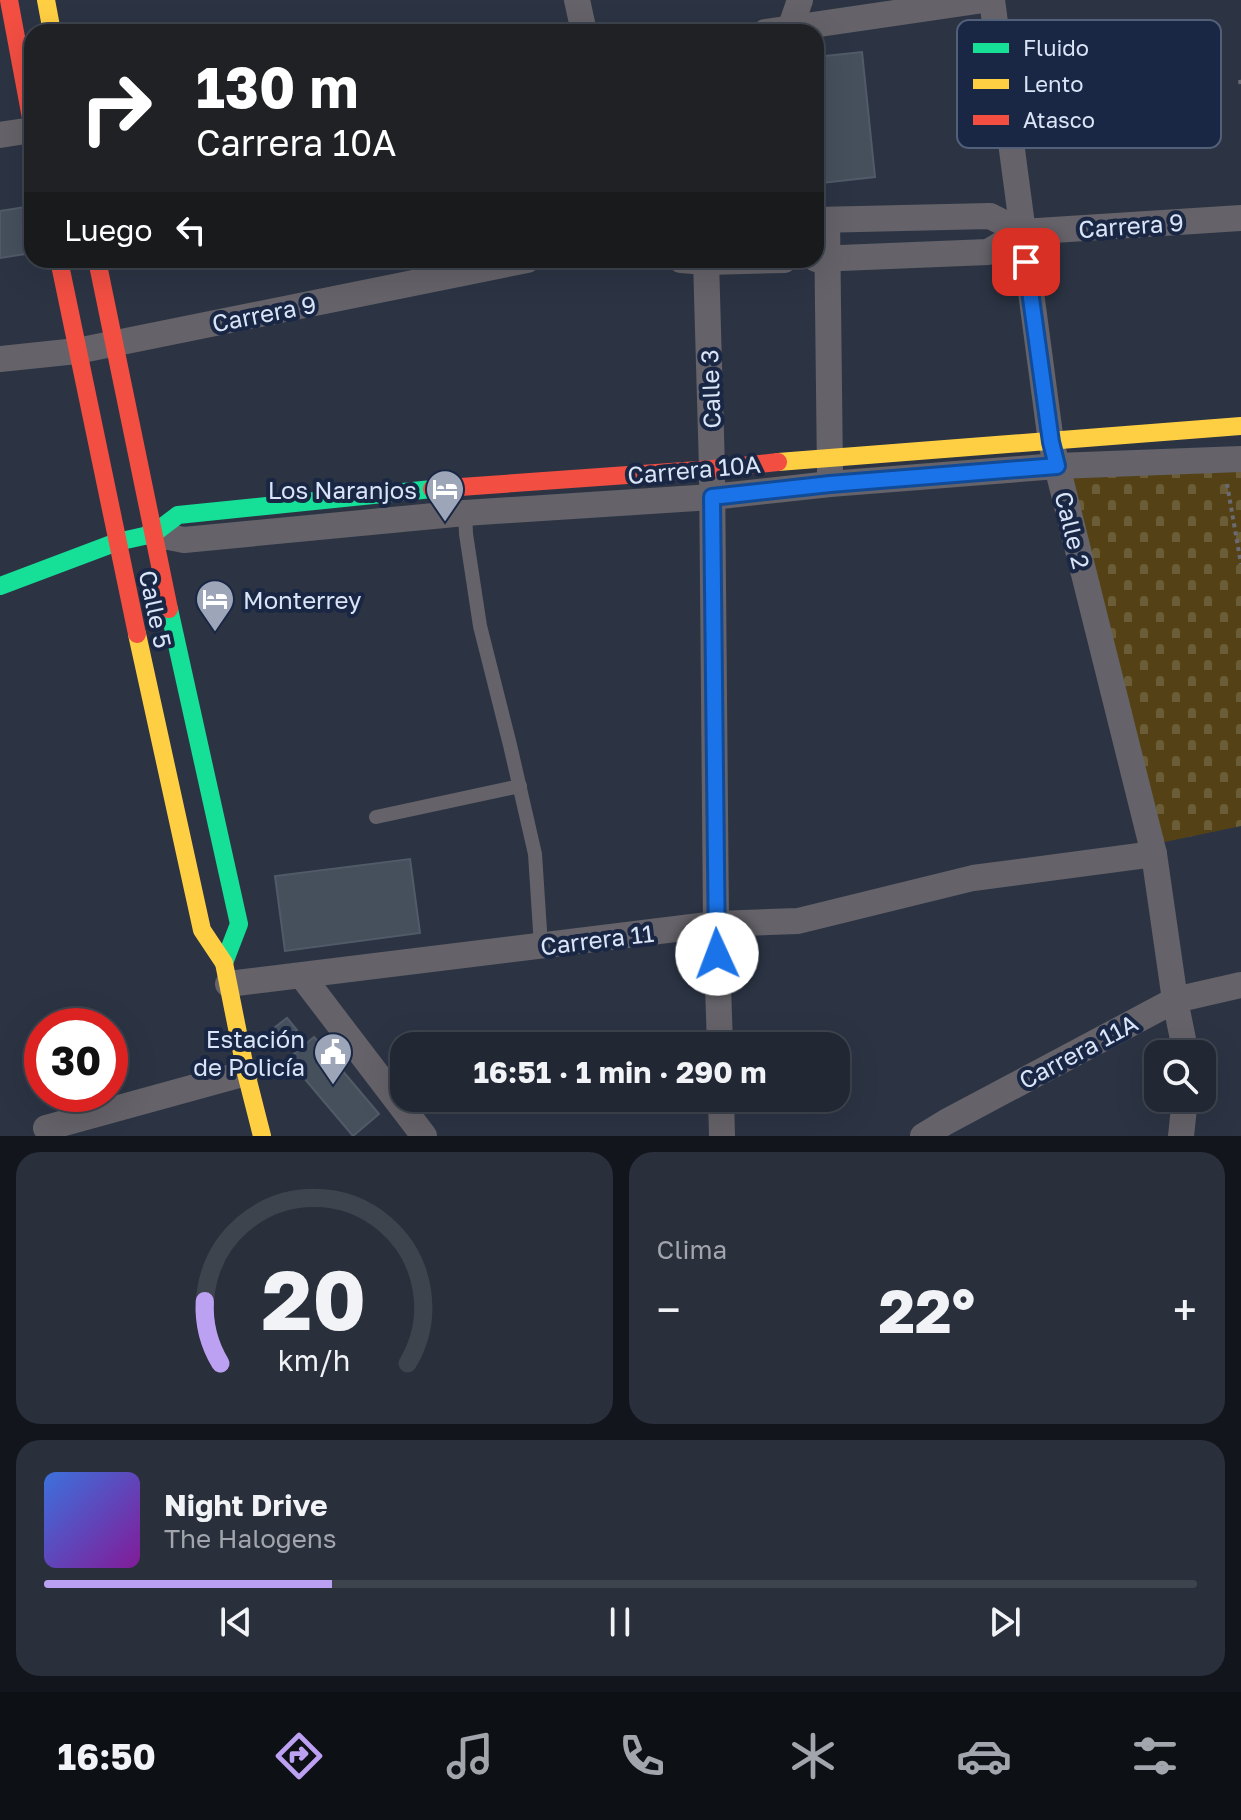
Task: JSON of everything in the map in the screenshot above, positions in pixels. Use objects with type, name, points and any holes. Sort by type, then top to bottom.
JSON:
[{"type":"street","points":[[9,0],[24,80]]},
{"type":"street","points":[[46,0],[50,24]]},
{"type":"street","points":[[577,0],[582,24]]},
{"type":"street","points":[[782,24],[800,0]]},
{"type":"street","points":[[819,24],[984,0]]},
{"type":"street","name":"Calle 2","points":[[992,0],[995,20]]},
{"type":"street","points":[[0,135],[24,131]]},
{"type":"street","name":"Calle 2","points":[[1011,148],[1054,454],[1154,854],[1183,1040]]},
{"type":"street","name":"Carrera 9","points":[[824,220],[990,216],[1022,232]]},
{"type":"street","name":"Carrera 9","points":[[824,259],[988,252],[1022,232],[1241,218]]},
{"type":"street","name":"Calle 5","points":[[61,268],[202,930],[226,973],[262,1136]]},
{"type":"street","name":"Calle 5","points":[[99,268],[153,534],[239,924],[226,973]]},
{"type":"street","name":"Carrera 9","points":[[0,359],[77,351],[487,268]]},
{"type":"street","name":"Calle 3","points":[[698,268],[712,469],[720,1032]]},
{"type":"street","points":[[822,268],[830,484]]},
{"type":"street","name":"Carrera 10A","points":[[0,586],[117,542],[153,534],[184,540],[465,513],[712,497],[1054,454],[1241,426]]},
{"type":"street","name":"Carrera 10A","points":[[153,534],[178,515],[464,486],[712,469],[830,457],[1054,454],[1232,460]]},
{"type":"street","name":"Carrera 11","points":[[226,973],[302,976],[716,924],[798,921],[973,878],[1154,854]]},
{"type":"street","points":[[302,976],[424,1136]]},
{"type":"street","name":"Carrera 11A","points":[[923,1136],[1175,1000],[1241,985]]},
{"type":"street","points":[[46,1128],[246,1073]]},
{"type":"street","points":[[721,1112],[722,1136]]},
{"type":"street","points":[[1181,1136],[1184,1112]]},
{"type":"lane","points":[[464,486],[466,534],[480,626],[535,854],[541,946]]},
{"type":"lane","points":[[376,817],[520,786]]},
{"type":"path","points":[[1240,80],[1241,86]]},
{"type":"path","points":[[1232,460],[1241,564]]},
{"type":"green space","points":[[1241,464],[1241,826],[1155,844],[1070,476]]},
{"type":"building","points":[[862,52],[875,177],[824,183],[824,56]]},
{"type":"building","points":[[24,207],[24,254],[0,258],[0,211]]},
{"type":"building","points":[[410,859],[420,933],[285,951],[275,876]]},
{"type":"building","points":[[287,1018],[297,1030],[283,1040],[274,1028]]},
{"type":"building","name":"Estación de Policía","points":[[314,1037],[379,1114],[353,1136],[288,1059]]},
{"type":"traffic: fast","points":[[0,586],[117,542],[153,534],[178,515],[432,489]]},
{"type":"traffic: fast","points":[[169,609],[239,924],[224,963]]},
{"type":"traffic: slow","points":[[46,0],[50,24]]},
{"type":"traffic: slow","points":[[778,462],[1241,426]]},
{"type":"traffic: slow","points":[[137,634],[202,930],[224,963],[262,1136]]},
{"type":"traffic: jam","points":[[9,0],[24,80]]},
{"type":"traffic: jam","points":[[61,268],[137,634]]},
{"type":"traffic: jam","points":[[99,268],[169,609]]},
{"type":"traffic: jam","points":[[432,489],[778,462]]},
{"type":"place","name":"Los Naranjos","points":[[445,523]]},
{"type":"place","name":"Monterrey","points":[[215,633]]},
{"type":"place","name":"Estación de Policía","points":[[333,1086]]},
{"type":"route","points":[[717,954],[712,497],[1057,466],[1026,262]]}]
